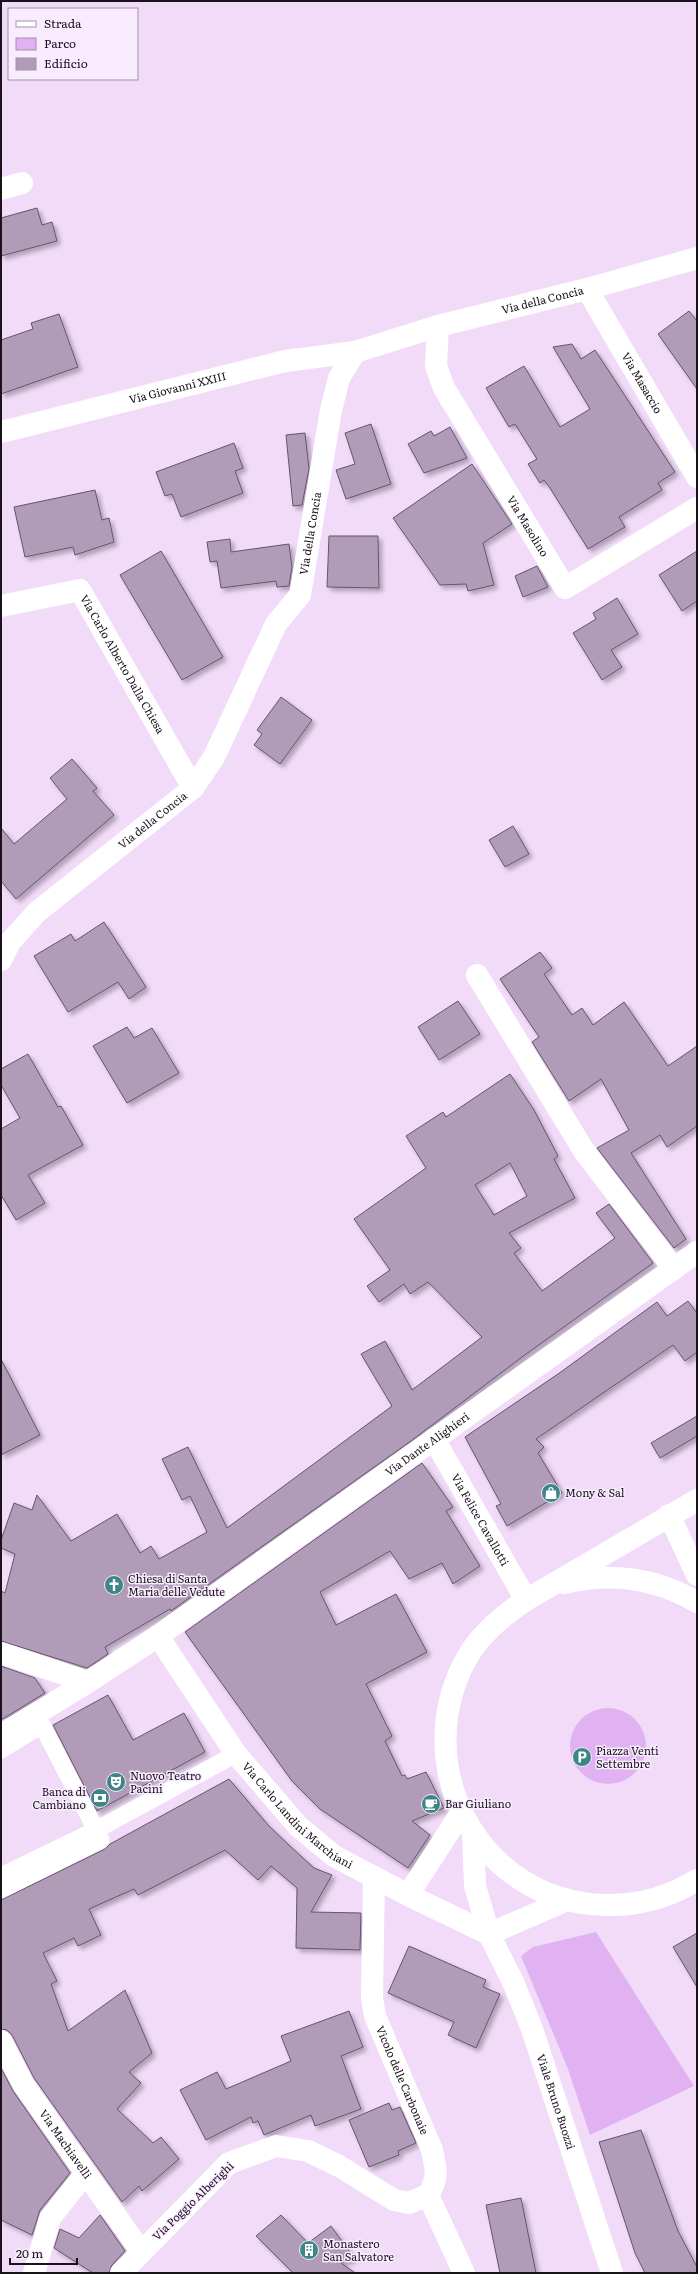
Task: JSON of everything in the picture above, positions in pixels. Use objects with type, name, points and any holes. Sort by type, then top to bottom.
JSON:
[{"type":"street","points":[[1,189],[22,183]]},
{"type":"street","name":"Via della Concia","points":[[1,960],[10,942],[37,912],[193,788],[214,757],[276,624],[300,595],[330,410],[340,378],[355,352],[438,326],[588,289],[697,258]]},
{"type":"street","name":"Via Masaccio","points":[[588,289],[697,477]]},
{"type":"street","name":"Via Masolino","points":[[438,326],[436,366],[444,388],[565,588],[697,508]]},
{"type":"street","name":"Via Giovanni XXIII","points":[[1,432],[285,361],[355,352]]},
{"type":"street","name":"Via Carlo Alberto Dalla Chiesa","points":[[1,606],[80,590],[193,788]]},
{"type":"street","points":[[477,975],[584,1150],[674,1269]]},
{"type":"street","name":"Via Dante Alighieri","points":[[1,1735],[88,1682],[158,1636],[697,1252]]},
{"type":"street","name":"Via Felice Cavallotti","points":[[434,1439],[526,1600]]},
{"type":"street","points":[[697,1500],[526,1600],[500,1618],[472,1651],[451,1696],[446,1720],[444,1745],[452,1791],[461,1813],[473,1834],[492,1856],[514,1875],[540,1890],[567,1900],[591,1905],[640,1903],[664,1897],[697,1880]]},
{"type":"street","points":[[669,1515],[697,1575]]},
{"type":"street","points":[[526,1600],[564,1583],[606,1577],[648,1582],[669,1588],[697,1602]]},
{"type":"street","name":"Via Carlo Landini Marchiani","points":[[158,1636],[236,1754],[298,1826],[334,1856],[408,1895],[489,1934]]},
{"type":"street","points":[[1,1653],[88,1682]]},
{"type":"street","points":[[1,1750],[42,1725],[101,1840],[1,1890]]},
{"type":"street","points":[[1,1876],[96,1830],[236,1754]]},
{"type":"street","points":[[408,1895],[461,1813]]},
{"type":"street","points":[[473,1834],[475,1886],[489,1934],[567,1900]]},
{"type":"street","name":"Vicolo delle Carbonaie","points":[[374,1877],[372,1969],[375,2016],[432,2150],[437,2172],[434,2184],[428,2195]]},
{"type":"street","name":"Viale Bruno Buozzi","points":[[489,1934],[514,1984],[532,2029],[612,2273]]},
{"type":"street","name":"Via Machiavelli","points":[[1,2041],[23,2084],[135,2243]]},
{"type":"street","name":"Via Poggio Alberighi","points":[[121,2273],[230,2163],[276,2146],[308,2151],[339,2166],[394,2200],[409,2202],[428,2195]]},
{"type":"street","points":[[34,2273],[50,2218],[85,2174]]},
{"type":"street","points":[[428,2195],[464,2273]]},
{"type":"green space","points":[[608,1708],[622,1711],[635,1719],[643,1732],[646,1746],[643,1760],[635,1773],[622,1781],[608,1784],[594,1781],[581,1773],[573,1760],[570,1746],[573,1732],[581,1719],[594,1711]]},
{"type":"green space","points":[[596,1932],[694,2086],[590,2135],[568,2069],[521,1956],[533,1947]]},
{"type":"building","points":[[37,208],[42,225],[52,222],[57,241],[1,256],[1,218]]},
{"type":"building","points":[[689,311],[697,321],[697,389],[658,334]]},
{"type":"building","points":[[59,314],[78,367],[1,394],[1,340],[33,329],[31,323]]},
{"type":"building","points":[[572,344],[581,359],[595,350],[675,472],[658,483],[662,490],[619,517],[625,527],[588,549],[550,488],[544,480],[540,483],[528,464],[537,459],[515,424],[509,427],[486,388],[524,366],[560,427],[590,409],[553,347]]},
{"type":"building","points":[[371,424],[391,484],[346,499],[336,470],[355,464],[345,433]]},
{"type":"building","points":[[450,427],[467,458],[424,473],[408,444],[431,431],[434,436]]},
{"type":"building","points":[[305,433],[309,469],[302,505],[293,506],[286,435]]},
{"type":"building","points":[[234,443],[243,468],[235,471],[243,493],[181,517],[172,494],[165,496],[156,472]]},
{"type":"building","points":[[472,464],[512,524],[483,543],[494,585],[468,591],[466,584],[440,585],[393,518]]},
{"type":"building","points":[[95,490],[102,520],[109,518],[114,542],[75,555],[73,547],[25,557],[14,507]]},
{"type":"building","points":[[329,536],[378,536],[379,588],[327,587]]},
{"type":"building","points":[[230,539],[231,552],[289,544],[292,567],[289,586],[277,587],[276,581],[221,588],[217,561],[210,562],[207,542]]},
{"type":"building","points":[[161,551],[223,657],[182,680],[120,575]]},
{"type":"building","points":[[697,551],[697,601],[682,611],[659,575]]},
{"type":"building","points":[[537,566],[548,587],[523,597],[515,576]]},
{"type":"building","points":[[617,598],[638,634],[611,650],[622,667],[602,680],[573,633],[596,619],[593,613]]},
{"type":"building","points":[[281,697],[312,720],[280,764],[254,745],[262,734],[257,730]]},
{"type":"building","points":[[72,759],[97,788],[93,791],[114,815],[16,899],[1,881],[1,828],[14,844],[67,799],[50,778]]},
{"type":"building","points":[[513,826],[529,854],[505,867],[489,840]]},
{"type":"building","points":[[104,922],[146,987],[129,999],[118,982],[68,1012],[34,956],[71,934],[75,941]]},
{"type":"building","points":[[540,952],[552,968],[544,974],[572,1015],[582,1008],[593,1025],[624,1002],[668,1066],[697,1046],[697,1126],[667,1147],[660,1135],[631,1153],[686,1239],[674,1248],[597,1148],[629,1130],[601,1079],[569,1101],[532,1042],[539,1037],[500,979]]},
{"type":"building","points":[[458,1001],[480,1034],[439,1060],[418,1027]]},
{"type":"building","points":[[127,1027],[134,1038],[152,1028],[179,1073],[127,1103],[93,1046]]},
{"type":"building","points":[[28,1054],[58,1107],[61,1106],[83,1145],[28,1175],[45,1203],[16,1220],[1,1195],[1,1129],[20,1118],[1,1085],[1,1069]]},
{"type":"building","points":[[510,1074],[534,1110],[558,1156],[554,1159],[575,1198],[509,1233],[521,1248],[514,1253],[542,1291],[615,1238],[596,1213],[609,1204],[653,1263],[522,1357],[411,1441],[171,1611],[170,1609],[105,1647],[108,1654],[87,1668],[1,1641],[1,1591],[5,1593],[15,1554],[1,1548],[1,1540],[14,1503],[32,1510],[37,1495],[71,1541],[117,1514],[140,1553],[151,1546],[159,1559],[207,1532],[190,1496],[182,1500],[162,1459],[188,1447],[227,1528],[392,1406],[361,1354],[385,1341],[412,1390],[482,1337],[428,1282],[410,1294],[404,1284],[379,1302],[367,1286],[390,1270],[354,1219],[426,1168],[406,1136],[443,1112],[446,1117]],"holes":[[[510,1163],[527,1196],[494,1215],[475,1185]]]},
{"type":"building","points":[[688,1301],[697,1313],[697,1352],[685,1361],[673,1345],[536,1439],[544,1447],[538,1453],[562,1493],[507,1526],[496,1506],[501,1504],[465,1437],[558,1374],[657,1302],[667,1316]]},
{"type":"building","points":[[1,1359],[40,1435],[1,1455]]},
{"type":"building","points":[[697,1416],[697,1436],[660,1458],[651,1443]]},
{"type":"building","points":[[422,1463],[453,1507],[446,1511],[480,1566],[453,1584],[442,1563],[409,1579],[390,1551],[320,1592],[336,1625],[396,1594],[427,1652],[366,1684],[392,1736],[385,1741],[402,1776],[405,1775],[407,1779],[426,1772],[444,1808],[412,1821],[430,1835],[408,1868],[320,1809],[292,1781],[185,1632]]},
{"type":"building","points":[[1,1666],[35,1678],[45,1693],[1,1720]]},
{"type":"building","name":"Nuovo Teatro Pacini","points":[[108,1695],[133,1740],[184,1713],[205,1752],[97,1811],[53,1725]]},
{"type":"building","points":[[229,1779],[269,1826],[290,1846],[314,1868],[332,1875],[311,1912],[361,1913],[360,1950],[296,1948],[297,1888],[271,1866],[258,1880],[225,1850],[138,1895],[134,1889],[89,1909],[101,1935],[78,1946],[74,1938],[43,1953],[57,1981],[51,1984],[68,2031],[125,1990],[152,2053],[129,2072],[141,2083],[117,2109],[153,2143],[161,2137],[179,2159],[142,2191],[139,2186],[122,2202],[34,2078],[12,2035],[7,2030],[1,2029],[1,1900],[105,1849],[110,1844]]},
{"type":"building","points":[[697,1933],[697,1987],[673,1947]]},
{"type":"building","points":[[409,1946],[486,1980],[483,1987],[500,1994],[476,2048],[448,2035],[454,2022],[388,1993]]},
{"type":"building","points":[[349,2011],[363,2047],[341,2056],[361,2109],[315,2126],[311,2115],[264,2135],[258,2121],[253,2123],[251,2117],[206,2140],[180,2090],[217,2072],[226,2089],[291,2061],[281,2036]]},
{"type":"building","points":[[1,2068],[13,2091],[70,2173],[40,2210],[32,2235],[1,2220]]},
{"type":"building","points":[[389,2103],[392,2110],[400,2107],[416,2143],[398,2151],[399,2155],[369,2167],[349,2120]]},
{"type":"building","points":[[641,2130],[678,2231],[697,2267],[697,2273],[645,2273],[635,2253],[599,2142]]},
{"type":"building","points":[[521,2198],[536,2273],[500,2273],[486,2205]]},
{"type":"building","points":[[100,2215],[125,2251],[112,2265],[109,2273],[93,2273],[54,2248],[60,2229],[79,2238]]},
{"type":"building","name":"Monastero San Salvatore","points":[[281,2215],[308,2243],[331,2226],[354,2258],[341,2263],[355,2273],[293,2273],[256,2236]]},
{"type":"place","name":"Mony & Sal","points":[[551,1493]]},
{"type":"place","name":"Chiesa di Santa Maria delle Vedute","points":[[114,1585]]},
{"type":"place","name":"Piazza Venti Settembre","points":[[582,1757]]},
{"type":"place","name":"Nuovo Teatro Pacini","points":[[116,1782]]},
{"type":"place","name":"Banca di Cambiano","points":[[100,1798]]},
{"type":"place","name":"Bar Giuliano","points":[[431,1804]]},
{"type":"place","name":"Monastero San Salvatore","points":[[309,2250]]}]
